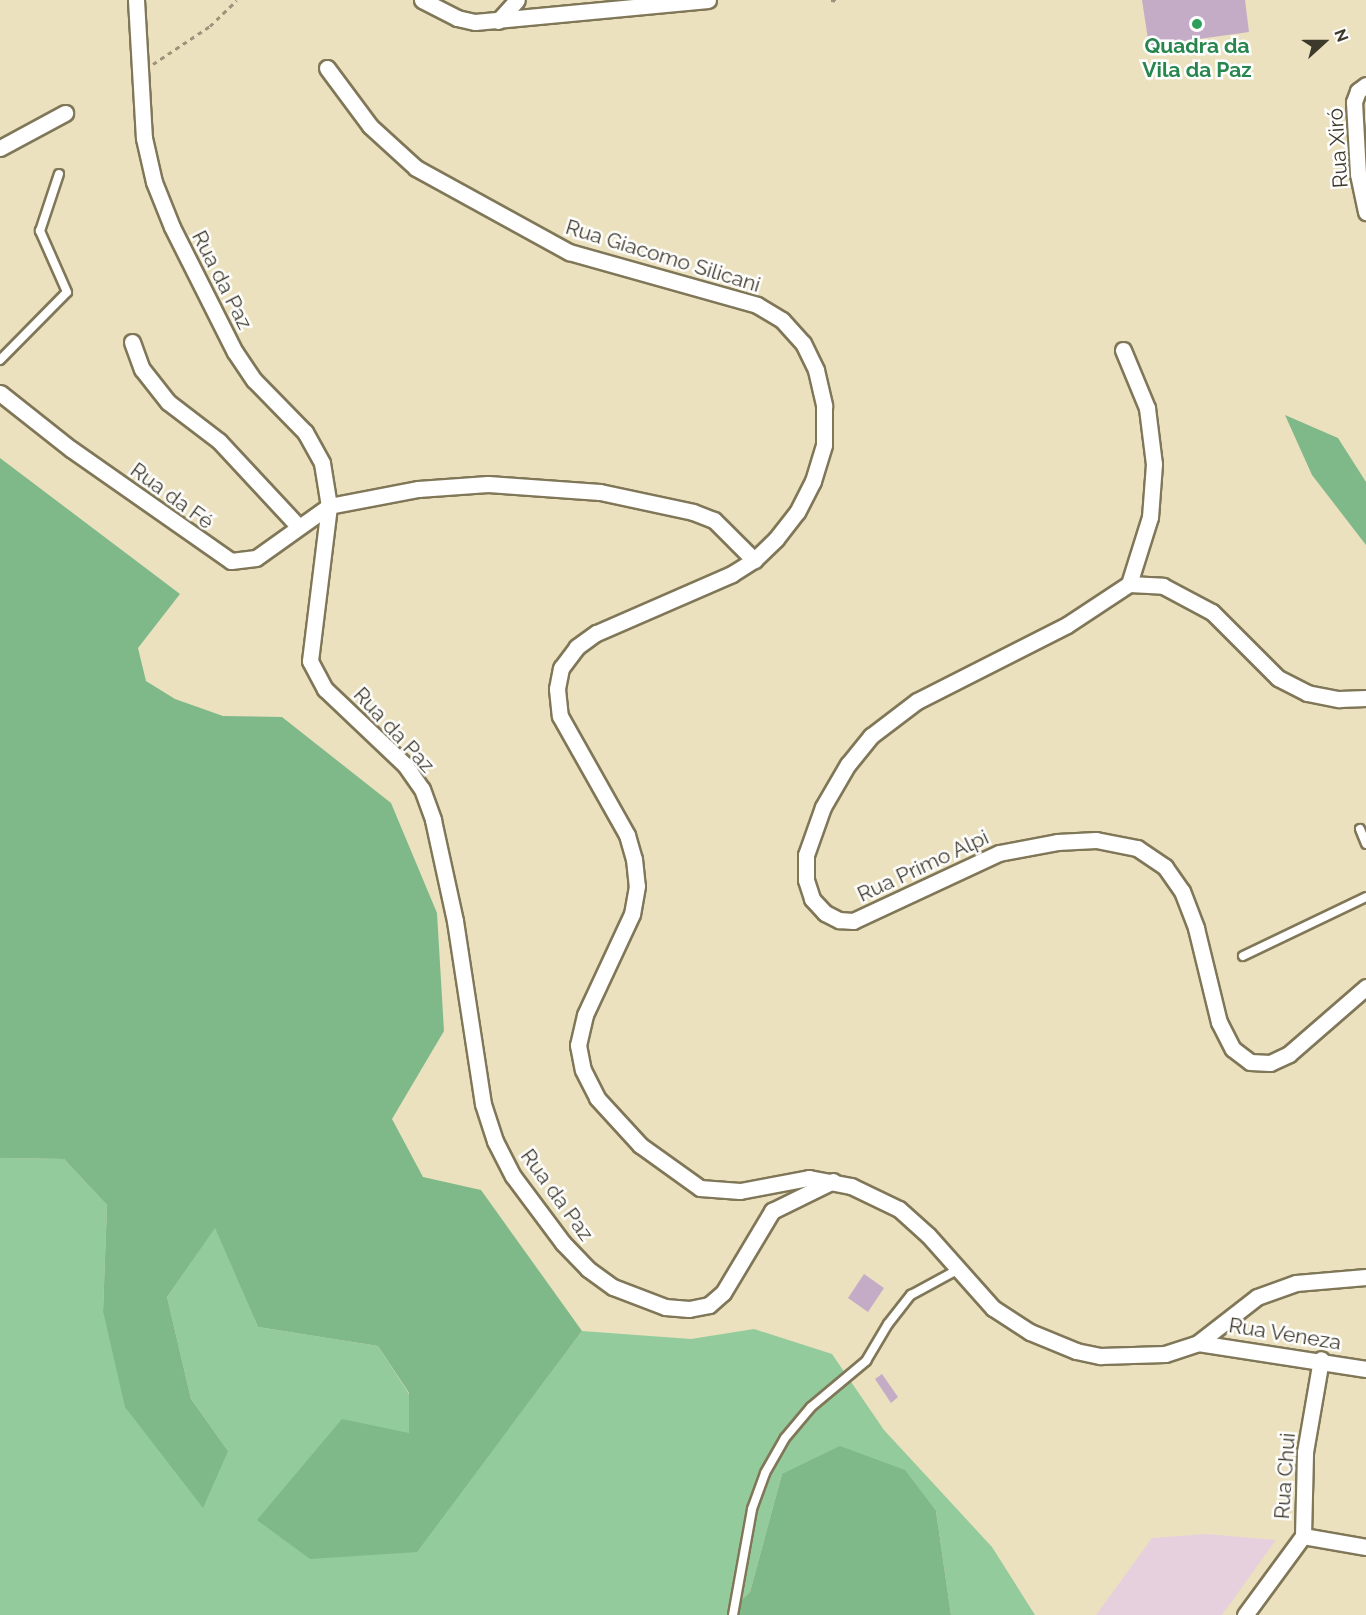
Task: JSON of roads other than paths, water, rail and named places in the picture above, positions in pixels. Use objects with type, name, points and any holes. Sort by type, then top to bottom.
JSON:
[{"type":"street","name":"Rua da Paz","points":[[136,0],[144,138],[154,182],[172,227],[235,352],[254,380],[316,446],[329,506],[310,661],[325,689],[405,765],[422,789],[434,820],[455,921],[486,1114],[513,1176],[563,1243],[613,1287],[665,1307],[709,1305],[734,1276],[772,1211],[833,1181]]},
{"type":"street","points":[[422,0],[445,5],[476,22],[708,0]]},
{"type":"street","points":[[498,21],[517,0]]},
{"type":"street","name":"Rua Giacomo Silicani","points":[[327,68],[370,126],[416,168],[488,210],[569,252],[757,305],[782,320],[803,343],[816,370],[824,406],[824,445],[813,481],[797,512],[754,560],[698,590],[596,633],[577,647],[561,668],[556,689],[560,716],[627,835],[637,886],[632,914],[585,1015],[578,1045],[584,1070],[597,1098],[640,1145],[700,1188],[740,1191],[809,1178],[833,1181],[899,1209],[959,1269],[993,1308],[1010,1321],[1076,1351],[1131,1357],[1165,1354],[1198,1344],[1257,1297],[1296,1283],[1366,1277]]},
{"type":"street","name":"Rua Xiró","points":[[1366,85],[1358,91],[1354,102],[1366,212]]},
{"type":"street","points":[[0,148],[64,113]]},
{"type":"street","points":[[132,342],[142,369],[168,402],[219,441],[299,527]]},
{"type":"street","points":[[1123,350],[1147,408],[1154,464],[1150,517],[1129,584],[1163,586],[1204,608],[1278,678],[1307,693],[1339,699],[1366,698]]},
{"type":"street","name":"Rua da Fé","points":[[0,393],[80,456],[231,561],[256,558],[329,506]]},
{"type":"street","points":[[329,506],[418,489],[488,484],[600,492],[714,520],[754,560]]},
{"type":"street","name":"Rua Primo Alpi","points":[[1129,584],[1067,625],[917,701],[871,736],[848,764],[823,807],[806,855],[806,880],[812,899],[825,914],[839,920],[853,921],[999,853],[1057,842],[1096,840],[1137,848],[1165,867],[1182,891],[1196,928],[1219,1022],[1233,1049],[1250,1062],[1270,1064],[1289,1054],[1366,987]]},
{"type":"street","name":"Rua Veneza","points":[[1198,1344],[1321,1359],[1366,1369]]},
{"type":"street","name":"Rua Chui","points":[[1245,1615],[1303,1536],[1305,1452],[1321,1359]]},
{"type":"street","points":[[1303,1536],[1366,1547]]},
{"type":"lane","points":[[0,360],[67,292],[40,231],[59,174]]},
{"type":"lane","points":[[1360,830],[1366,844]]},
{"type":"lane","points":[[1243,956],[1366,897]]},
{"type":"lane","points":[[733,1615],[752,1509],[765,1473],[785,1438],[811,1407],[866,1361],[888,1324],[911,1295],[959,1269]]},
{"type":"place","name":"Quadra da Vila da Paz","points":[[1197,24]]}]
